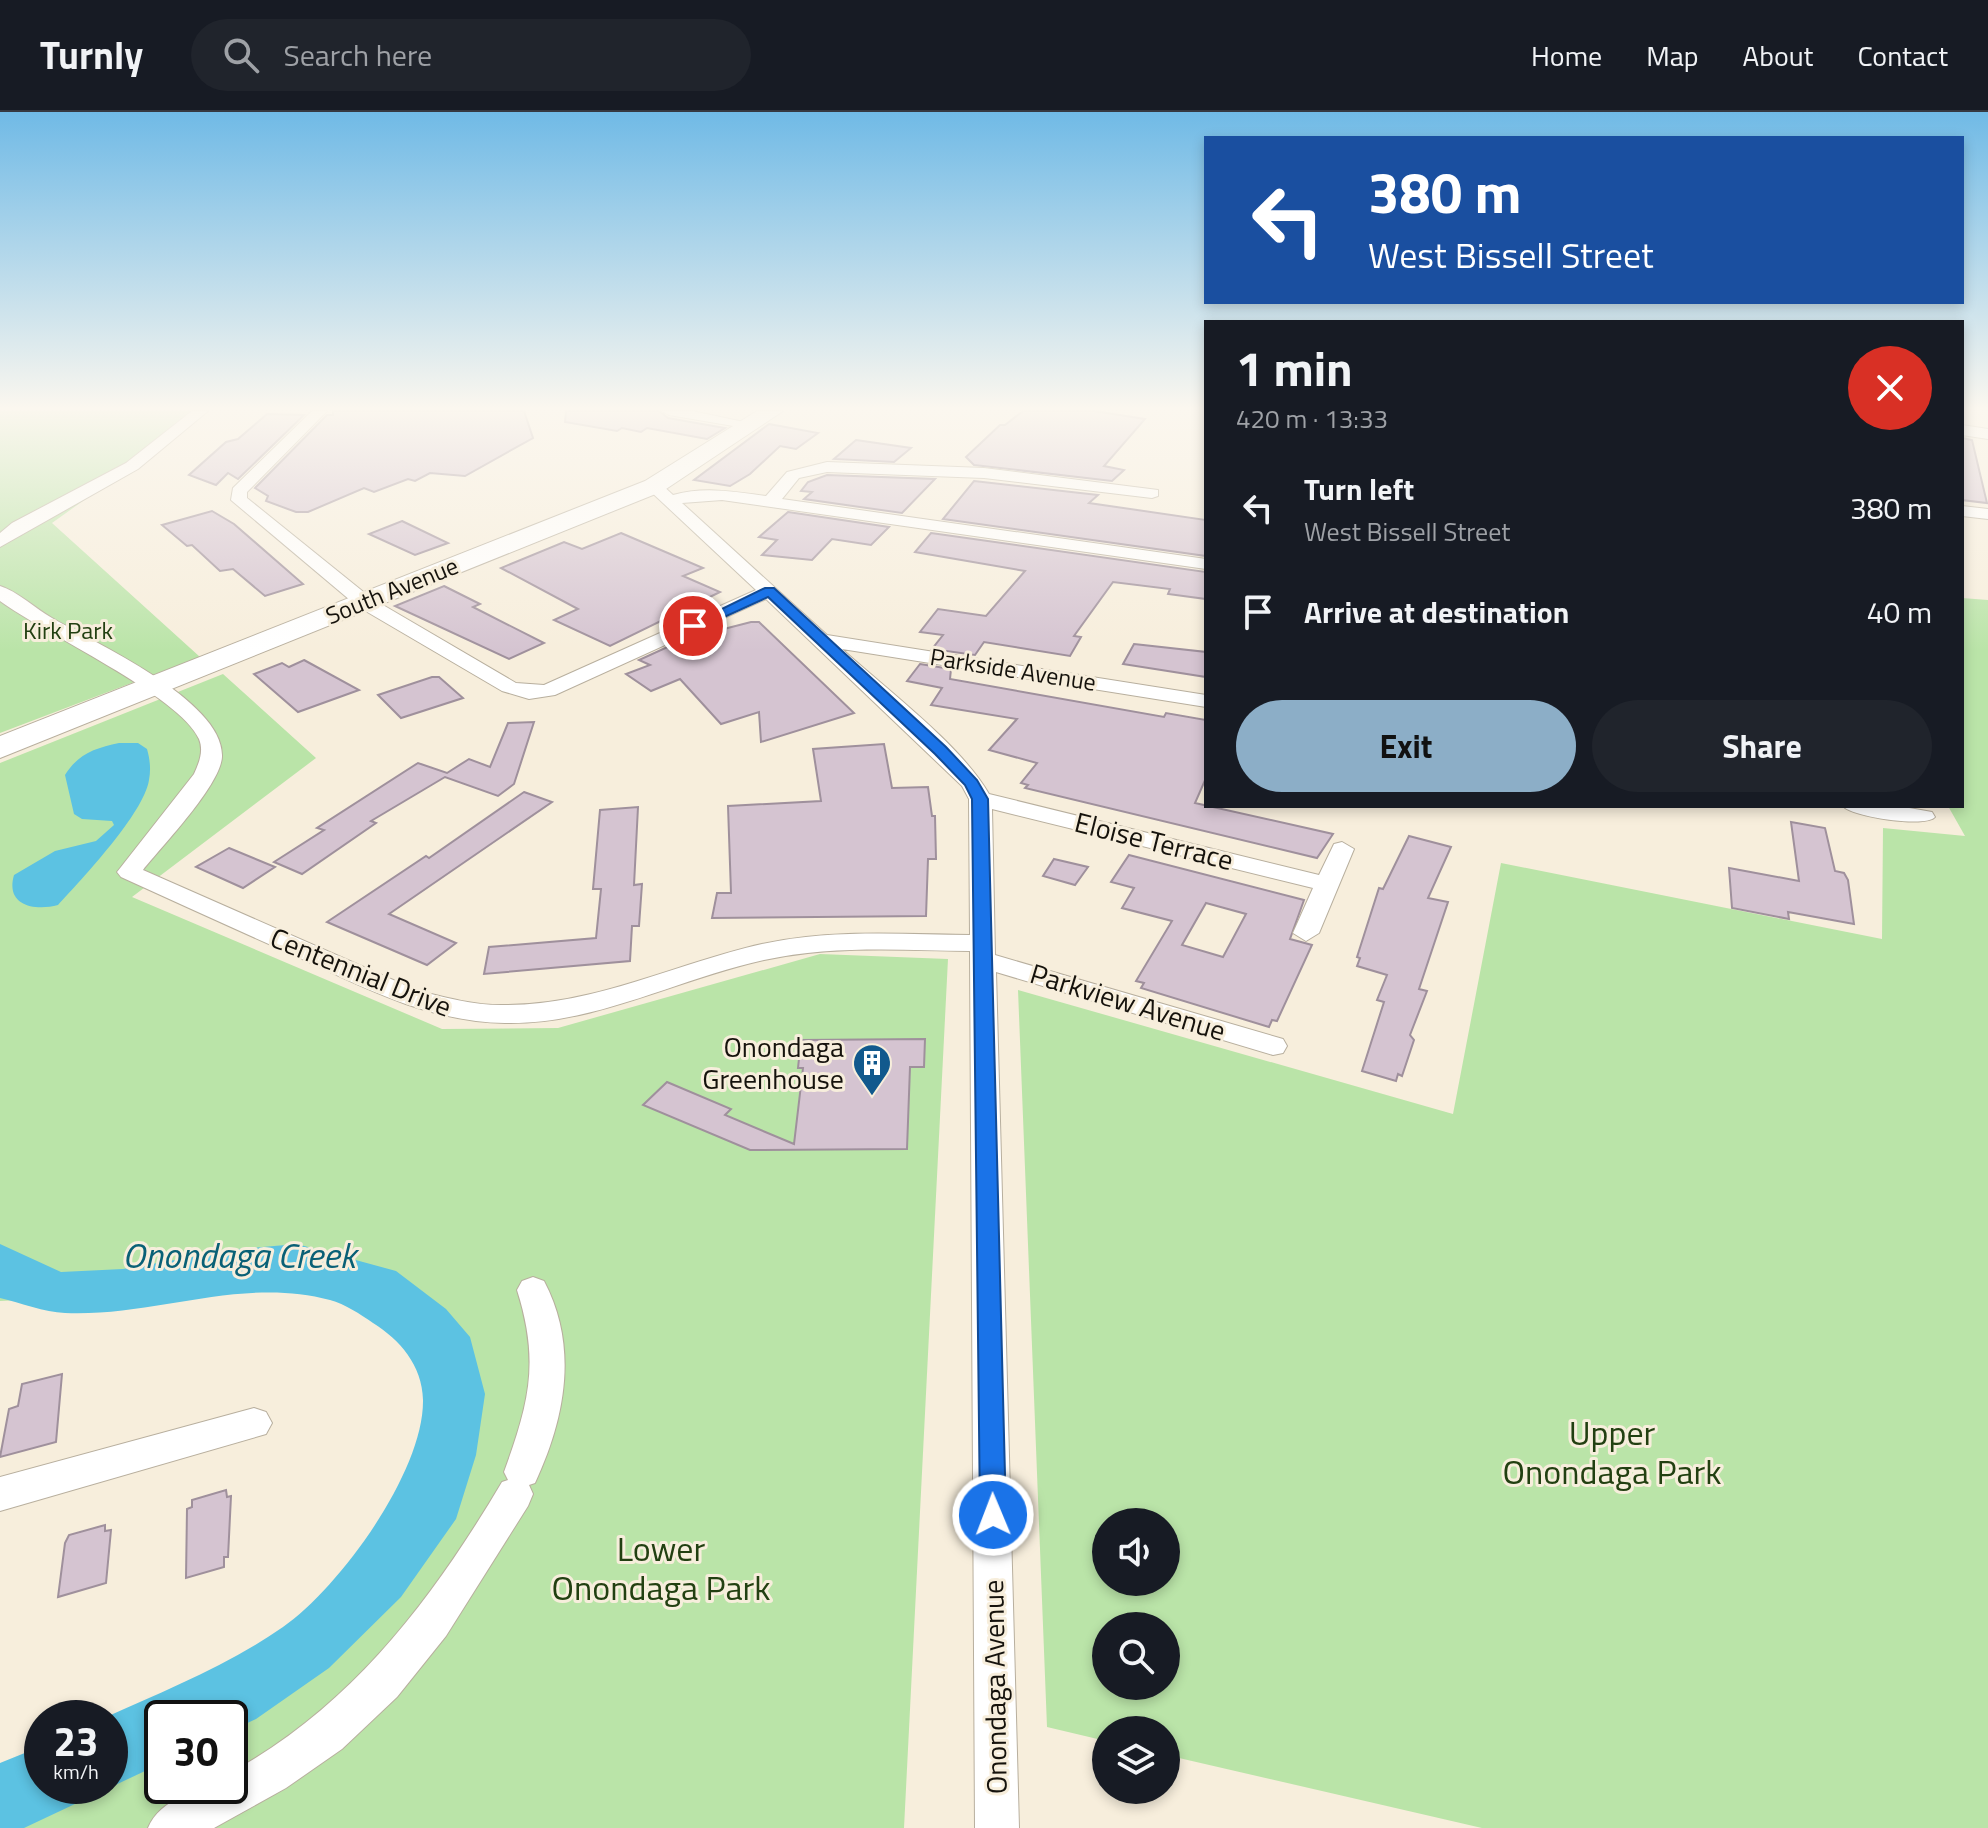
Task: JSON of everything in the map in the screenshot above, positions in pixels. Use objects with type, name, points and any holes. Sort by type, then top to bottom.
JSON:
[{"type":"main road","name":"South Avenue","points":[[0,748],[364,602],[666,491]]},
{"type":"street","points":[[0,542],[18,527],[85,491]]},
{"type":"street","points":[[239,491],[239,500],[364,602],[509,687],[539,693],[584,677],[769,591]]},
{"type":"street","points":[[770,502],[779,491]]},
{"type":"street","points":[[1136,491],[1152,493]]},
{"type":"street","points":[[662,494],[701,494],[770,502],[1204,564]]},
{"type":"street","points":[[662,494],[940,750],[971,783],[980,799]]},
{"type":"street","points":[[1964,511],[1988,514]]},
{"type":"street","points":[[0,592],[152,686]]},
{"type":"street","name":"Parkside Avenue","points":[[820,640],[1204,701]]},
{"type":"street","name":"Centennial Drive","points":[[152,686],[194,717],[212,736],[215,746],[213,758],[194,790],[129,872],[408,997],[450,1012],[531,1016],[580,1007],[765,952],[851,944],[983,951]]},
{"type":"street","name":"Eloise Terrace","points":[[980,799],[1328,884]]},
{"type":"street","name":"Onondaga Avenue","points":[[980,799],[997,1828]]},
{"type":"street","points":[[1867,808],[1924,817]]},
{"type":"street","points":[[1306,933],[1342,849]]},
{"type":"street","name":"Parkview Avenue","points":[[983,951],[1273,1046]]},
{"type":"street","points":[[170,1828],[262,1779],[329,1733],[352,1712],[458,1588],[518,1483],[545,1406],[551,1363],[547,1326],[533,1290]]},
{"type":"street","points":[[0,1494],[254,1423]]},
{"type":"green space","name":"Kirk Park","points":[[0,491],[97,491],[52,523],[200,657],[0,733]]},
{"type":"green space","name":"Upper Onondaga Park","points":[[1964,598],[1988,600],[1988,1828],[1482,1828],[1180,1758],[1180,1716],[1092,1716],[1092,1738],[1047,1727],[1018,990],[1453,1114],[1501,863],[1882,939],[1883,828],[1965,836],[1949,808],[1964,808]]},
{"type":"green space","name":"Lower Onondaga Park","points":[[223,674],[316,758],[132,897],[442,1029],[558,1028],[820,954],[948,959],[904,1828],[0,1828],[0,1806],[24,1795],[24,1804],[128,1804],[128,1763],[144,1742],[144,1804],[248,1804],[247,1700],[406,1536],[435,1412],[380,1282],[0,1301],[0,763]]},
{"type":"water","points":[[119,743],[138,743],[147,749],[149,780],[136,810],[111,845],[58,905],[40,907],[24,904],[14,894],[14,875],[55,851],[96,841],[114,825],[112,821],[82,819],[74,814],[65,775],[88,753]]},
{"type":"water","name":"Onondaga Creek","points":[[0,1244],[61,1272],[123,1269],[238,1249],[297,1244],[396,1271],[446,1309],[470,1337],[485,1394],[476,1455],[456,1519],[401,1597],[329,1668],[256,1719],[248,1723],[248,1700],[144,1700],[196,1677],[262,1641],[305,1609],[329,1585],[374,1526],[409,1460],[420,1429],[423,1400],[419,1376],[408,1355],[383,1330],[330,1300],[264,1292],[98,1313],[65,1313],[0,1298]]},
{"type":"water","points":[[144,1700],[144,1771],[128,1779],[128,1707]]},
{"type":"water","points":[[24,1753],[24,1804],[75,1804],[24,1828],[0,1828],[0,1763]]},
{"type":"building","points":[[260,491],[357,491],[308,512],[296,512],[266,501],[268,496]]},
{"type":"building","points":[[802,491],[923,491],[902,513],[804,499],[812,492]]},
{"type":"building","points":[[966,491],[1063,491],[1098,495],[1089,503],[1204,520],[1204,556],[943,519]]},
{"type":"building","points":[[1964,491],[1984,491],[1987,503],[1964,500]]},
{"type":"building","points":[[212,511],[234,524],[303,584],[265,596],[233,569],[220,571],[192,545],[187,546],[162,525]]},
{"type":"building","points":[[788,512],[889,527],[871,545],[832,539],[812,560],[762,555],[777,540],[759,537]]},
{"type":"building","points":[[402,521],[448,543],[415,555],[369,534]]},
{"type":"building","points":[[621,533],[703,568],[683,576],[720,592],[610,646],[554,620],[578,609],[501,568],[564,542],[582,549]]},
{"type":"building","points":[[931,533],[1204,572],[1204,599],[1168,594],[1170,589],[1113,582],[1074,636],[1081,637],[1070,656],[984,642],[975,655],[932,649],[943,635],[920,632],[938,609],[986,616],[1025,571],[915,552]]},
{"type":"building","points":[[444,586],[480,604],[473,607],[544,643],[509,659],[395,606]]},
{"type":"building","points":[[759,622],[854,713],[761,742],[759,712],[721,724],[680,679],[651,691],[626,674],[650,665],[639,660],[685,639]]},
{"type":"building","points":[[1134,644],[1204,652],[1204,677],[1123,664]]},
{"type":"building","points":[[304,660],[359,690],[298,712],[254,674],[282,663],[289,667]]},
{"type":"building","points":[[920,664],[951,669],[950,679],[1164,717],[1166,713],[1204,720],[1204,783],[1195,803],[1204,805],[1204,808],[1217,808],[1333,834],[1317,858],[1025,788],[1028,785],[1021,783],[1037,763],[989,750],[1017,719],[931,705],[942,688],[907,681]]},
{"type":"building","points":[[439,677],[463,698],[401,718],[378,695]]},
{"type":"building","points":[[534,722],[514,784],[498,796],[445,777],[371,821],[376,823],[302,874],[274,862],[324,830],[317,828],[418,763],[447,773],[469,759],[490,767],[508,723]]},
{"type":"building","points":[[884,744],[892,788],[928,787],[932,816],[935,816],[936,859],[928,859],[926,916],[712,918],[717,893],[731,893],[728,806],[821,801],[813,749]]},
{"type":"building","points":[[524,792],[552,802],[389,914],[456,943],[427,965],[327,922],[426,856],[429,858]]},
{"type":"building","points":[[638,807],[634,885],[642,884],[639,926],[632,926],[630,961],[484,974],[489,947],[596,938],[601,889],[593,889],[600,810]]},
{"type":"building","points":[[1791,822],[1825,828],[1835,871],[1844,873],[1848,880],[1854,924],[1788,912],[1789,919],[1732,908],[1729,868],[1799,881]]},
{"type":"building","points":[[1409,836],[1451,847],[1428,898],[1448,902],[1419,989],[1427,991],[1410,1035],[1414,1040],[1402,1076],[1398,1074],[1396,1081],[1362,1071],[1384,1002],[1377,1000],[1387,975],[1357,966],[1360,958],[1357,957],[1379,888],[1383,889]]},
{"type":"building","points":[[229,848],[275,867],[243,888],[196,867]]},
{"type":"building","points":[[1129,855],[1304,900],[1290,939],[1312,945],[1277,1021],[1272,1020],[1269,1027],[1141,988],[1144,983],[1136,981],[1172,921],[1122,908],[1134,888],[1111,882]],"holes":[[[1206,903],[1246,914],[1223,957],[1182,945]]]},
{"type":"building","points":[[1054,859],[1088,867],[1075,885],[1043,876]]},
{"type":"building","name":"Onondaga Greenhouse","points":[[925,1039],[924,1067],[910,1067],[907,1149],[750,1150],[643,1105],[667,1082],[731,1109],[725,1115],[794,1144],[803,1068],[798,1068],[801,1040]]},
{"type":"building","points":[[62,1374],[56,1442],[0,1457],[9,1409],[18,1406],[22,1384]]},
{"type":"building","points":[[226,1490],[227,1497],[231,1496],[228,1557],[224,1557],[224,1567],[186,1578],[187,1509],[192,1507],[192,1500]]},
{"type":"building","points":[[105,1525],[105,1531],[111,1530],[106,1583],[58,1597],[65,1543],[69,1535]]},
{"type":"place","name":"Onondaga Greenhouse","points":[[872,1097]]},
{"type":"route","points":[[693,626],[769,591],[940,750],[971,783],[980,799],[993,1515]]}]
